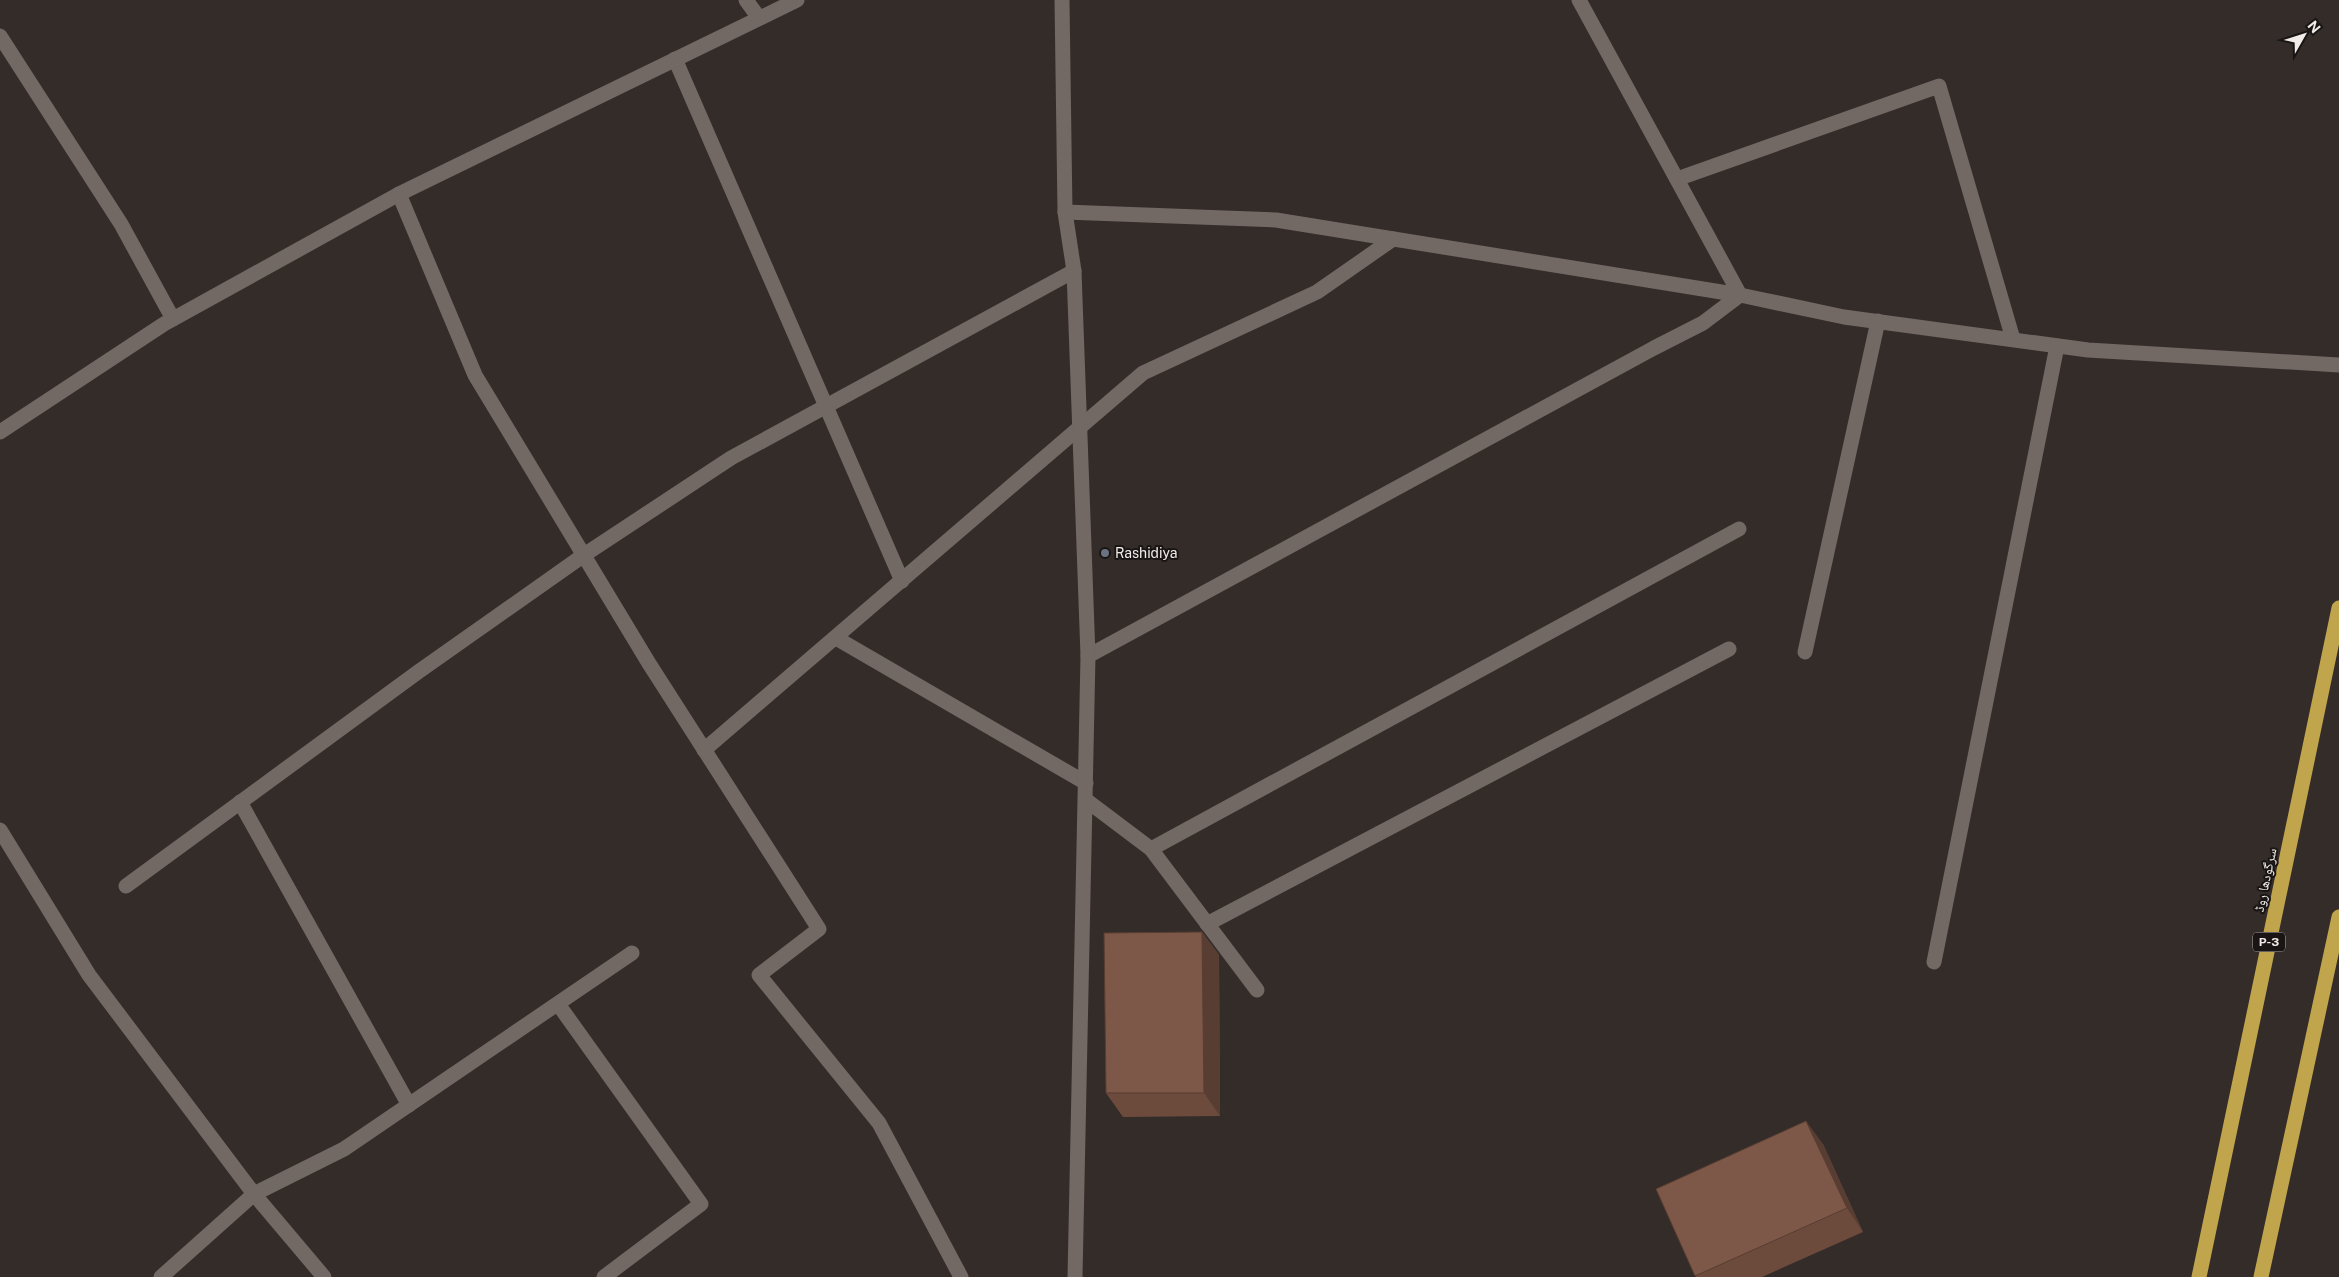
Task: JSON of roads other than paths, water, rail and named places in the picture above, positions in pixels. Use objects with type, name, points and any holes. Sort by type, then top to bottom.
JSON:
[{"type":"highway","name":"سرگودھا روڈ","points":[[2199,1277],[2339,608]]},
{"type":"highway","points":[[2261,1277],[2339,917]]},
{"type":"street","points":[[746,0],[759,18]]},
{"type":"street","points":[[0,432],[173,319],[399,194],[797,0]]},
{"type":"street","points":[[1062,0],[1065,212],[1074,271],[1088,656],[1075,1277]]},
{"type":"street","points":[[1579,0],[1740,295]]},
{"type":"street","points":[[0,36],[121,224],[173,319]]},
{"type":"street","points":[[675,59],[902,581]]},
{"type":"street","points":[[1677,179],[1939,86],[2013,340]]},
{"type":"street","points":[[399,194],[475,375],[704,750],[818,929],[759,975],[880,1123],[961,1277]]},
{"type":"street","points":[[1065,212],[1276,220],[1740,295],[1844,317],[2088,350],[2339,365]]},
{"type":"street","points":[[704,750],[1143,373],[1317,292],[1393,239]]},
{"type":"street","points":[[126,886],[584,555],[731,458],[1074,271]]},
{"type":"street","points":[[1088,656],[1654,348],[1703,324],[1740,295]]},
{"type":"street","points":[[1805,652],[1878,321]]},
{"type":"street","points":[[1934,962],[2057,346]]},
{"type":"street","points":[[1151,849],[1739,529]]},
{"type":"street","points":[[836,638],[1086,783]]},
{"type":"street","points":[[1207,924],[1729,649]]},
{"type":"street","points":[[1086,800],[1151,849],[1257,990]]},
{"type":"street","points":[[240,802],[409,1105]]},
{"type":"street","points":[[0,830],[90,975],[254,1194],[324,1277]]},
{"type":"street","points":[[161,1277],[254,1194],[344,1149],[632,953]]},
{"type":"street","points":[[558,1004],[702,1204],[604,1277]]},
{"type":"place","name":"Rashidiya","points":[[1105,553]]}]
